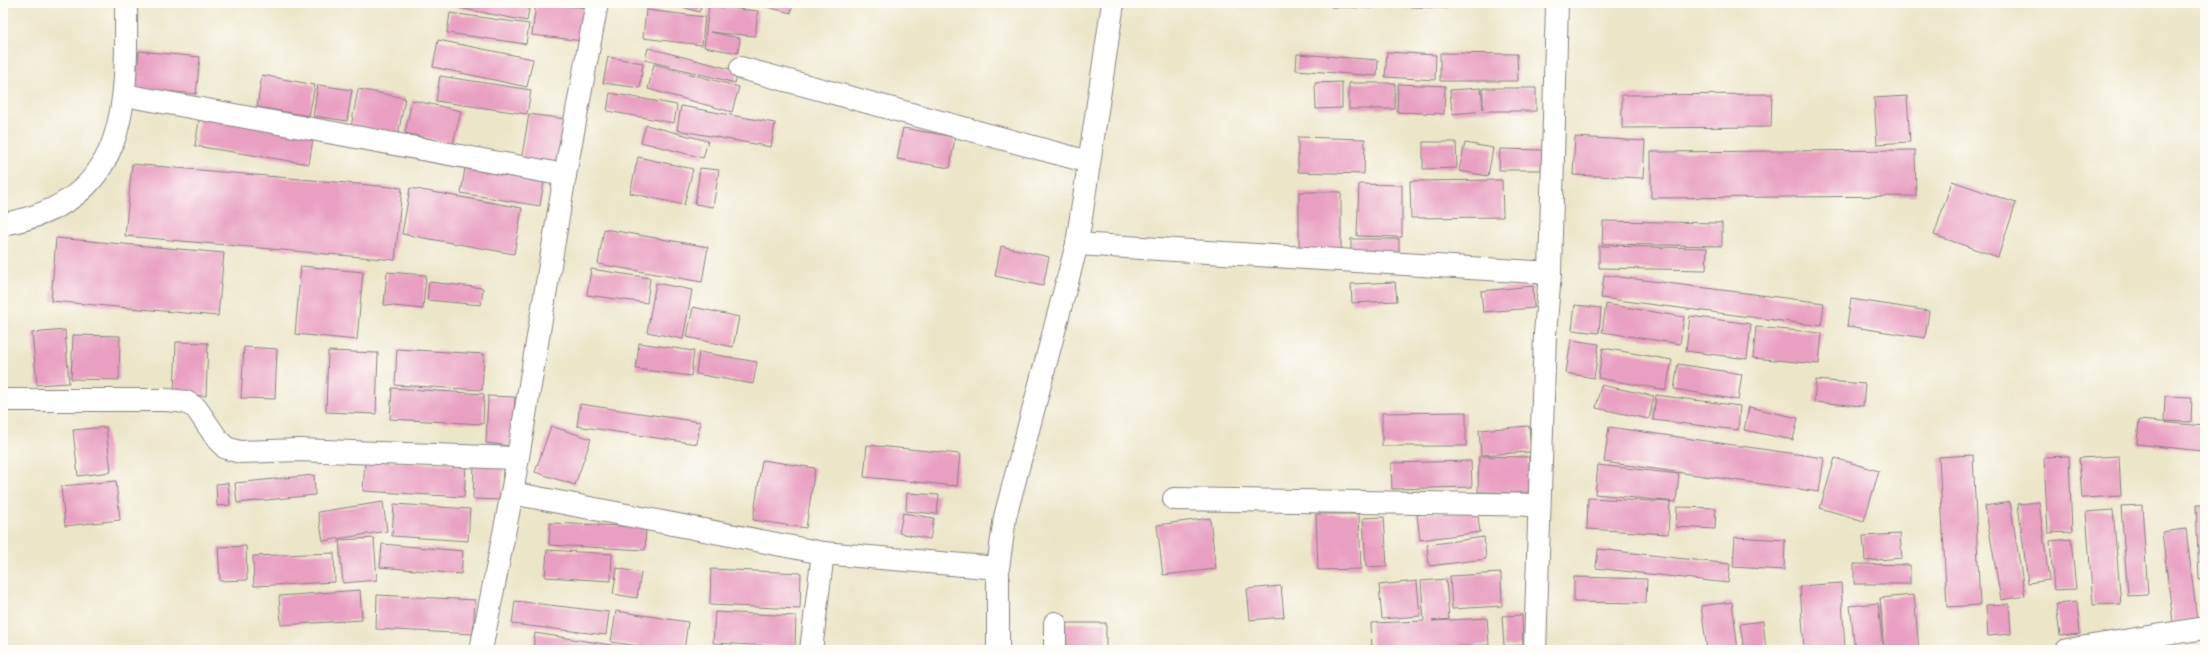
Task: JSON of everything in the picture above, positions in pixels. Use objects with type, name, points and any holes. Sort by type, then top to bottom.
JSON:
[{"type":"street","points":[[3,224],[34,216],[60,206],[89,182],[104,165],[112,149],[124,95],[126,68],[126,3]]},
{"type":"street","points":[[482,650],[512,493],[565,175],[597,3]]},
{"type":"street","points":[[998,650],[998,568],[1005,517],[1077,244],[1113,3]]},
{"type":"street","points":[[1535,650],[1550,272],[1557,3]]},
{"type":"street","points":[[741,68],[1089,162]]},
{"type":"street","points":[[124,95],[565,175]]},
{"type":"street","points":[[1077,244],[1550,272]]},
{"type":"street","points":[[3,400],[167,400],[186,402],[196,408],[226,448],[240,452],[298,450],[517,458]]},
{"type":"street","points":[[512,493],[822,552],[998,568]]},
{"type":"street","points":[[1174,499],[1540,505]]},
{"type":"street","points":[[811,650],[822,552]]},
{"type":"street","points":[[1054,623],[1055,650]]},
{"type":"street","points":[[2067,650],[2205,628]]},
{"type":"building","points":[[460,3],[530,3],[527,21],[459,8]]},
{"type":"building","points":[[536,3],[587,8],[583,41],[532,35]]},
{"type":"building","points":[[669,3],[702,3],[699,12]]},
{"type":"building","points":[[751,3],[793,3],[791,13]]},
{"type":"building","points":[[1331,3],[1372,3],[1371,8],[1331,7]]},
{"type":"building","points":[[1382,3],[1448,3],[1448,8],[1382,6]]},
{"type":"building","points":[[709,6],[758,11],[755,36],[710,32],[740,38],[738,53],[704,47]]},
{"type":"building","points":[[646,10],[705,17],[702,45],[643,38]]},
{"type":"building","points":[[450,13],[529,24],[526,44],[447,33]]},
{"type":"building","points":[[438,40],[533,59],[527,87],[433,67]]},
{"type":"building","points":[[648,48],[738,71],[735,83],[645,60]]},
{"type":"building","points":[[139,51],[200,57],[196,94],[135,88]]},
{"type":"building","points":[[1387,52],[1436,55],[1435,80],[1385,77]]},
{"type":"building","points":[[1440,53],[1517,54],[1518,81],[1440,81]]},
{"type":"building","points":[[1297,54],[1378,60],[1377,76],[1296,70]]},
{"type":"building","points":[[608,57],[643,63],[640,88],[603,83]]},
{"type":"building","points":[[654,64],[739,87],[732,112],[648,89]]},
{"type":"building","points":[[262,75],[315,85],[309,116],[257,107]]},
{"type":"building","points":[[440,76],[531,90],[527,114],[436,101]]},
{"type":"building","points":[[1342,82],[1342,108],[1316,109],[1315,83]]},
{"type":"building","points":[[1349,83],[1395,83],[1395,109],[1349,109]]},
{"type":"building","points":[[1398,84],[1445,86],[1444,114],[1397,112]]},
{"type":"building","points":[[318,85],[352,90],[347,121],[313,116]]},
{"type":"building","points":[[1481,88],[1483,109],[1483,88],[1536,88],[1536,111],[1484,111],[1452,114],[1450,90]]},
{"type":"building","points":[[358,89],[405,98],[397,141],[350,132]]},
{"type":"building","points":[[610,93],[677,105],[674,123],[607,111]]},
{"type":"building","points":[[1772,94],[1771,127],[1622,128],[1622,95]]},
{"type":"building","points":[[1907,96],[1910,142],[1877,144],[1874,98]]},
{"type":"building","points":[[412,100],[461,111],[453,144],[405,133]]},
{"type":"building","points":[[681,106],[775,123],[771,147],[677,130]]},
{"type":"building","points":[[200,114],[314,132],[309,164],[195,146]]},
{"type":"building","points":[[529,114],[565,119],[558,167],[521,161]]},
{"type":"building","points":[[646,125],[708,141],[703,158],[641,142]]},
{"type":"building","points":[[903,128],[955,137],[950,168],[897,159]]},
{"type":"building","points":[[1298,137],[1365,139],[1364,174],[1298,172]]},
{"type":"building","points":[[1575,137],[1645,141],[1643,178],[1573,175]]},
{"type":"building","points":[[1423,142],[1456,142],[1457,168],[1423,169]]},
{"type":"building","points":[[1465,143],[1493,148],[1488,176],[1459,171]]},
{"type":"building","points":[[1500,149],[1542,150],[1541,170],[1499,170]]},
{"type":"building","points":[[1915,150],[1916,196],[1651,198],[1651,152]]},
{"type":"building","points":[[638,157],[693,169],[684,205],[630,193]]},
{"type":"building","points":[[466,162],[545,175],[540,206],[461,193]]},
{"type":"building","points":[[132,164],[402,188],[395,260],[125,236]]},
{"type":"building","points":[[700,168],[719,170],[713,207],[695,204]]},
{"type":"building","points":[[1502,180],[1503,217],[1411,218],[1410,181]]},
{"type":"building","points":[[1952,181],[2016,203],[1998,257],[1934,235]]},
{"type":"building","points":[[1359,184],[1402,185],[1402,237],[1357,236]]},
{"type":"building","points":[[410,188],[522,208],[514,254],[402,234]]},
{"type":"building","points":[[1299,192],[1341,192],[1341,255],[1299,254]]},
{"type":"building","points":[[1603,221],[1722,223],[1722,246],[1602,244]]},
{"type":"building","points":[[604,229],[708,247],[702,282],[598,264]]},
{"type":"building","points":[[56,238],[224,253],[218,316],[51,301]]},
{"type":"building","points":[[1351,239],[1399,239],[1399,258],[1351,258]]},
{"type":"building","points":[[1001,246],[1049,257],[1043,286],[995,276]]},
{"type":"building","points":[[1599,246],[1707,248],[1706,270],[1599,268]]},
{"type":"building","points":[[301,266],[363,272],[357,340],[295,334]]},
{"type":"building","points":[[591,269],[650,278],[647,303],[587,295]]},
{"type":"building","points":[[387,272],[426,275],[423,309],[384,305]]},
{"type":"building","points":[[1604,275],[1824,303],[1821,326],[1601,298]]},
{"type":"building","points":[[429,282],[483,288],[481,305],[427,300]]},
{"type":"building","points":[[1395,282],[1397,301],[1352,303],[1351,284]]},
{"type":"building","points":[[656,283],[692,290],[683,339],[647,332]]},
{"type":"building","points":[[1533,286],[1534,308],[1483,312],[1481,291]]},
{"type":"building","points":[[1851,299],[1929,311],[1925,338],[1847,326]]},
{"type":"building","points":[[1606,304],[1684,317],[1680,344],[1602,332]]},
{"type":"building","points":[[1575,305],[1601,308],[1599,333],[1572,330]]},
{"type":"building","points":[[693,307],[739,317],[733,347],[687,337]]},
{"type":"building","points":[[1690,316],[1751,324],[1747,359],[1686,351]]},
{"type":"building","points":[[1756,327],[1822,333],[1819,364],[1753,358]]},
{"type":"building","points":[[65,330],[69,383],[37,385],[32,333]]},
{"type":"building","points":[[73,335],[120,336],[119,380],[71,379]]},
{"type":"building","points":[[1571,340],[1599,344],[1594,378],[1566,373]]},
{"type":"building","points":[[176,342],[208,343],[206,396],[174,394]]},
{"type":"building","points":[[639,343],[694,351],[691,376],[636,369]]},
{"type":"building","points":[[244,347],[277,349],[275,399],[241,398]]},
{"type":"building","points":[[1603,348],[1672,360],[1666,390],[1598,378]]},
{"type":"building","points":[[397,349],[484,354],[482,390],[395,385]]},
{"type":"building","points":[[328,351],[378,353],[376,414],[326,412]]},
{"type":"building","points":[[699,352],[757,362],[753,384],[696,374]]},
{"type":"building","points":[[1678,364],[1742,374],[1738,400],[1674,389]]},
{"type":"building","points":[[1816,380],[1865,384],[1863,406],[1814,402]]},
{"type":"building","points":[[1601,385],[1654,396],[1649,419],[1596,408]]},
{"type":"building","points":[[392,388],[484,394],[483,424],[390,419]]},
{"type":"building","points":[[1656,395],[1740,406],[1738,430],[1653,420]]},
{"type":"building","points":[[488,396],[515,397],[512,446],[486,443]]},
{"type":"building","points":[[2165,396],[2192,397],[2191,422],[2164,421]]},
{"type":"building","points":[[580,404],[700,422],[697,444],[577,426]]},
{"type":"building","points":[[1749,407],[1798,418],[1793,440],[1744,430]]},
{"type":"building","points":[[1466,412],[1466,446],[1382,446],[1382,413]]},
{"type":"building","points":[[2139,420],[2204,426],[2202,451],[2137,444]]},
{"type":"building","points":[[551,426],[591,439],[575,485],[535,472]]},
{"type":"building","points":[[1529,426],[1531,452],[1481,455],[1479,430]]},
{"type":"building","points":[[106,427],[111,472],[78,476],[73,430]]},
{"type":"building","points":[[1609,427],[1824,458],[1819,492],[1604,462]]},
{"type":"building","points":[[867,445],[960,454],[957,486],[864,477]]},
{"type":"building","points":[[1973,455],[1980,605],[1947,607],[1939,457]]},
{"type":"building","points":[[1479,456],[1529,457],[1529,493],[1478,492]]},
{"type":"building","points":[[2069,456],[2072,532],[2048,533],[2044,457]]},
{"type":"building","points":[[2119,456],[2121,496],[2082,498],[2079,458]]},
{"type":"building","points":[[1835,458],[1879,471],[1864,521],[1820,508]]},
{"type":"building","points":[[365,460],[466,466],[464,497],[363,491]]},
{"type":"building","points":[[762,460],[815,468],[806,528],[753,520]]},
{"type":"building","points":[[1471,461],[1472,487],[1392,489],[1391,463]]},
{"type":"building","points":[[474,464],[503,464],[502,500],[473,499]]},
{"type":"building","points":[[1598,465],[1679,474],[1676,502],[1595,494]]},
{"type":"building","points":[[314,475],[315,495],[237,503],[235,483]]},
{"type":"building","points":[[116,481],[120,520],[65,526],[61,486]]},
{"type":"building","points":[[228,483],[230,505],[217,506],[216,484]]},
{"type":"building","points":[[907,493],[939,495],[937,514],[906,511]]},
{"type":"building","points":[[1588,498],[1670,502],[1668,534],[1587,529]]},
{"type":"building","points":[[383,502],[387,531],[323,541],[318,512]]},
{"type":"building","points":[[2010,502],[2025,596],[2001,600],[1985,506]]},
{"type":"building","points":[[2039,502],[2049,580],[2028,583],[2018,504]]},
{"type":"building","points":[[394,504],[470,509],[468,541],[392,536]]},
{"type":"building","points":[[2142,505],[2148,595],[2128,596],[2121,506]]},
{"type":"building","points":[[2196,505],[2205,505],[2205,579],[2199,580]]},
{"type":"building","points":[[1677,507],[1716,508],[1715,529],[1676,527]]},
{"type":"building","points":[[1477,508],[1480,532],[1420,540],[1417,515]]},
{"type":"building","points":[[2113,510],[2121,604],[2093,605],[2086,512]]},
{"type":"building","points":[[903,513],[934,518],[930,539],[899,533]]},
{"type":"building","points":[[1316,514],[1359,514],[1361,569],[1318,570]]},
{"type":"building","points":[[1384,517],[1387,566],[1366,567],[1363,518]]},
{"type":"building","points":[[1210,518],[1216,569],[1163,575],[1157,525]]},
{"type":"building","points":[[550,523],[646,527],[645,550],[549,545]]},
{"type":"building","points":[[2186,529],[2197,620],[2173,622],[2162,532]]},
{"type":"building","points":[[1900,534],[1902,558],[1865,561],[1863,536]]},
{"type":"building","points":[[1484,537],[1486,559],[1429,566],[1427,545]]},
{"type":"building","points":[[1735,537],[1785,540],[1784,570],[1733,567]]},
{"type":"building","points":[[374,538],[377,580],[343,583],[339,540]]},
{"type":"building","points":[[2071,539],[2076,589],[2054,590],[2050,541]]},
{"type":"building","points":[[382,544],[463,551],[461,574],[380,567]]},
{"type":"building","points":[[246,546],[247,580],[220,581],[218,547]]},
{"type":"building","points":[[1598,549],[1730,564],[1728,583],[1596,568]]},
{"type":"building","points":[[547,550],[612,554],[611,581],[545,577]]},
{"type":"building","points":[[334,553],[335,582],[254,586],[253,556]]},
{"type":"building","points":[[1854,564],[1910,565],[1910,584],[1854,584]]},
{"type":"building","points":[[617,568],[641,573],[637,598],[613,594]]},
{"type":"building","points":[[711,569],[801,573],[800,609],[710,605]]},
{"type":"building","points":[[1501,573],[1502,606],[1452,609],[1450,576]]},
{"type":"building","points":[[1574,577],[1647,579],[1646,603],[1574,602]]},
{"type":"building","points":[[1446,579],[1449,619],[1432,621],[1487,618],[1489,645],[1372,650],[1371,623],[1424,621],[1421,581]]},
{"type":"building","points":[[1417,581],[1420,616],[1382,619],[1379,585]]},
{"type":"building","points":[[1841,583],[1845,650],[1804,650],[1800,586]]},
{"type":"building","points":[[1281,586],[1284,617],[1250,620],[1247,589]]},
{"type":"building","points":[[360,590],[362,620],[281,625],[279,596]]},
{"type":"building","points":[[377,595],[475,600],[473,634],[376,629]]},
{"type":"building","points":[[1914,595],[1919,650],[1884,650],[1880,598]]},
{"type":"building","points":[[515,601],[609,612],[606,635],[512,624]]},
{"type":"building","points":[[1732,602],[1738,650],[1707,650],[1701,606]]},
{"type":"building","points":[[2077,602],[2080,634],[2060,636],[2056,604]]},
{"type":"building","points":[[1878,603],[1883,650],[1855,650],[1850,606]]},
{"type":"building","points":[[2009,604],[2011,634],[1988,636],[1986,605]]},
{"type":"building","points":[[616,611],[688,622],[684,650],[665,650],[611,642]]},
{"type":"building","points":[[715,612],[796,616],[795,647],[713,643]]},
{"type":"building","points":[[1522,615],[1523,645],[1504,646],[1502,616]]},
{"type":"building","points":[[1763,621],[1766,650],[1744,650],[1740,624]]},
{"type":"building","points":[[1063,623],[1106,623],[1106,650],[1063,650]]},
{"type":"building","points":[[535,633],[636,649],[533,650]]}]
